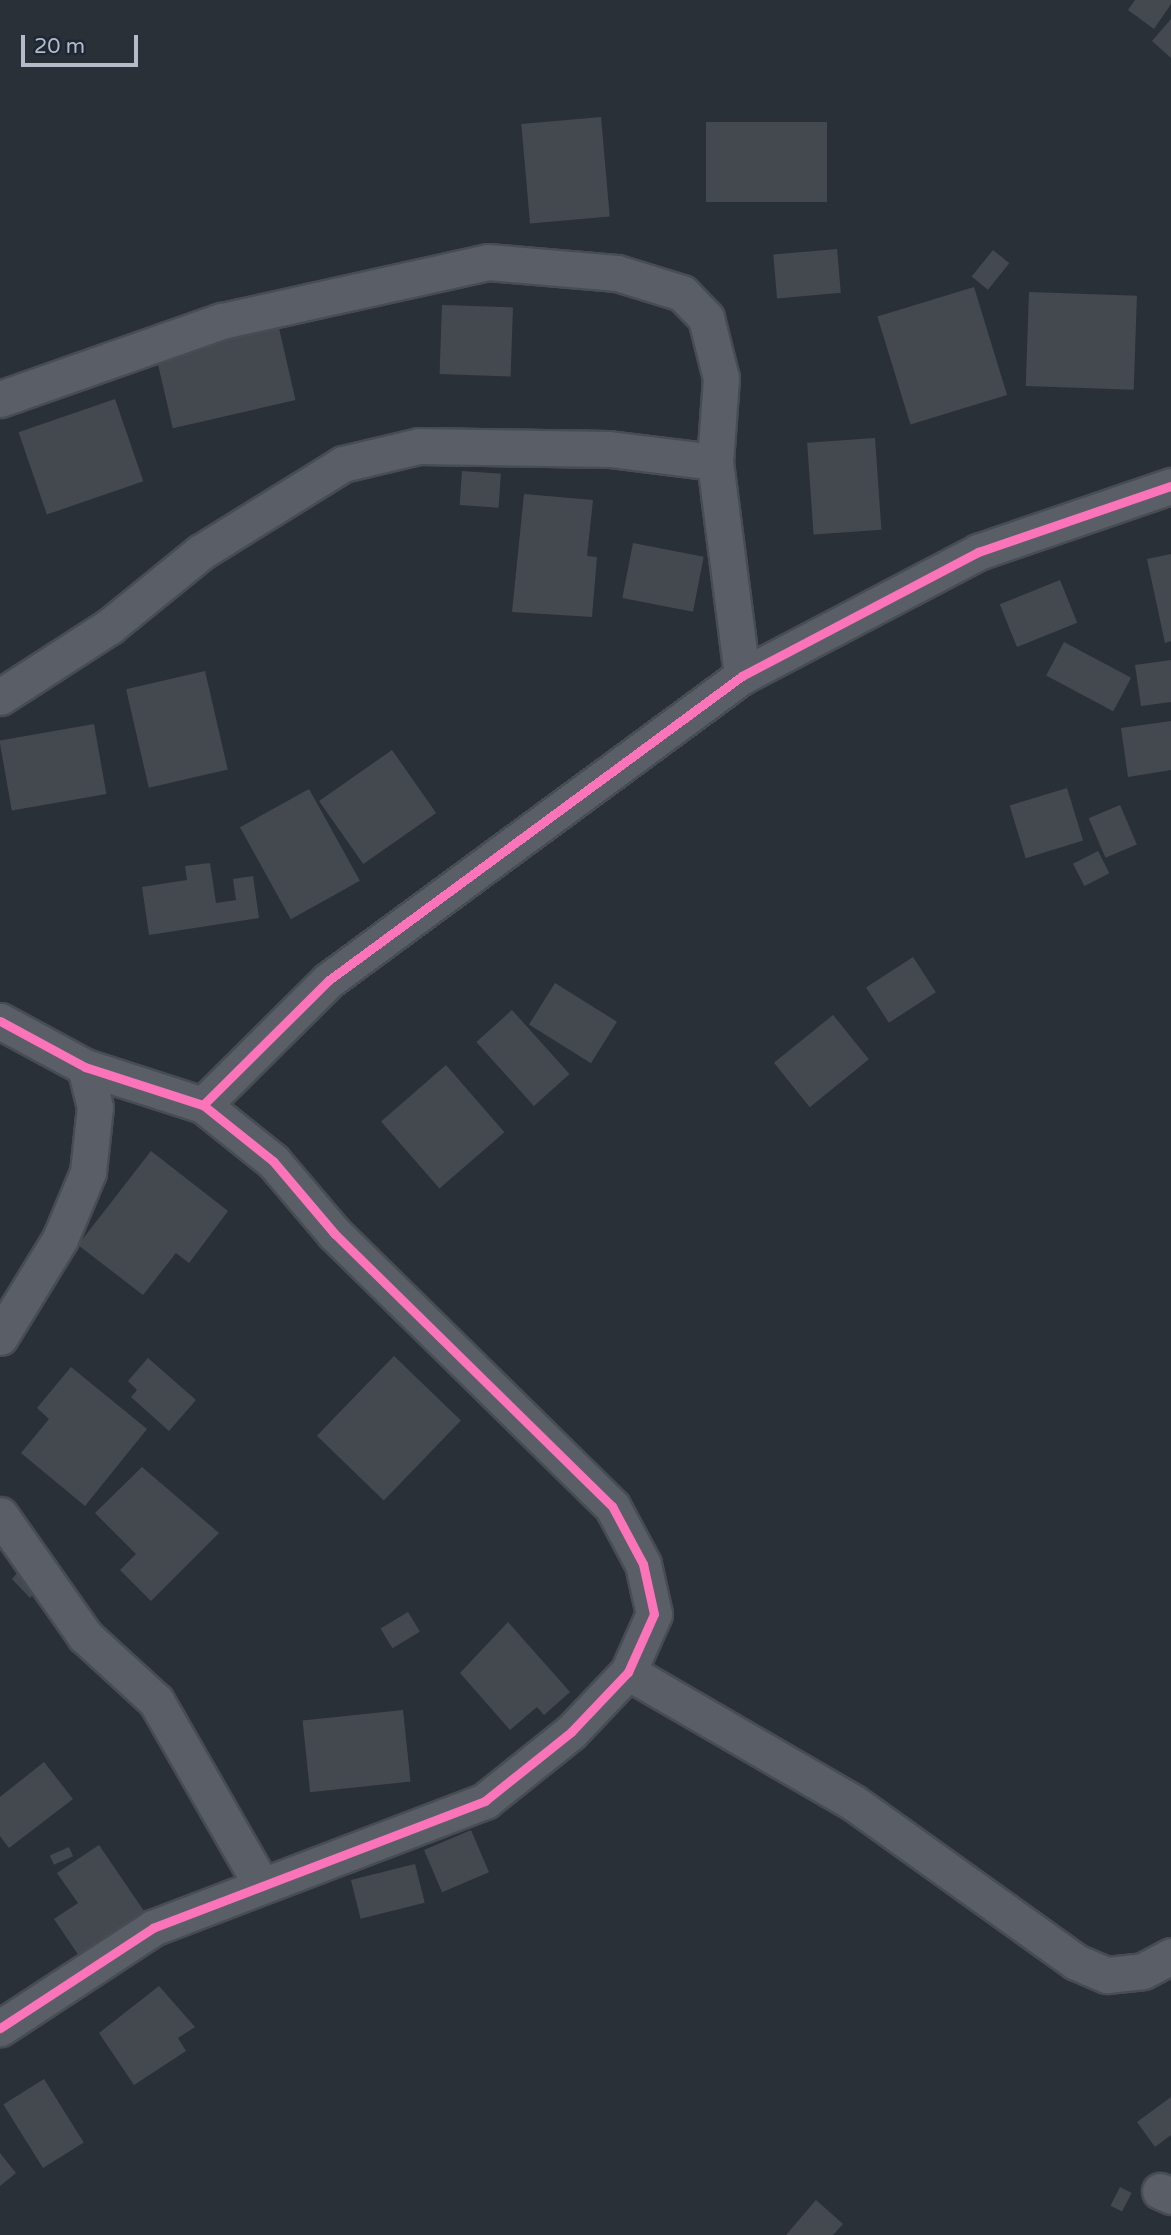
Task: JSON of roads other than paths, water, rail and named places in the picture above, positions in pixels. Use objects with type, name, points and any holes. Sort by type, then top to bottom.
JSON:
[{"type":"street","points":[[0,399],[222,321],[488,262],[617,273],[682,293],[706,318],[721,378],[715,462],[742,676]]},
{"type":"street","points":[[0,697],[110,626],[201,552],[343,464],[432,446],[609,449],[715,462]]},
{"type":"street","points":[[202,1105],[329,980],[742,676],[978,552],[1171,486]]},
{"type":"street","points":[[0,1021],[85,1067],[202,1105],[273,1161],[335,1234],[612,1506],[643,1564],[654,1614],[628,1672],[571,1732],[485,1801],[261,1884],[153,1928],[0,2028]]},
{"type":"street","points":[[0,1337],[60,1239],[88,1172],[95,1107],[85,1067]]},
{"type":"street","points":[[0,1515],[85,1636],[156,1701],[261,1884]]},
{"type":"street","points":[[628,1672],[854,1803],[1076,1962],[1107,1975],[1143,1971],[1171,1956]]}]
